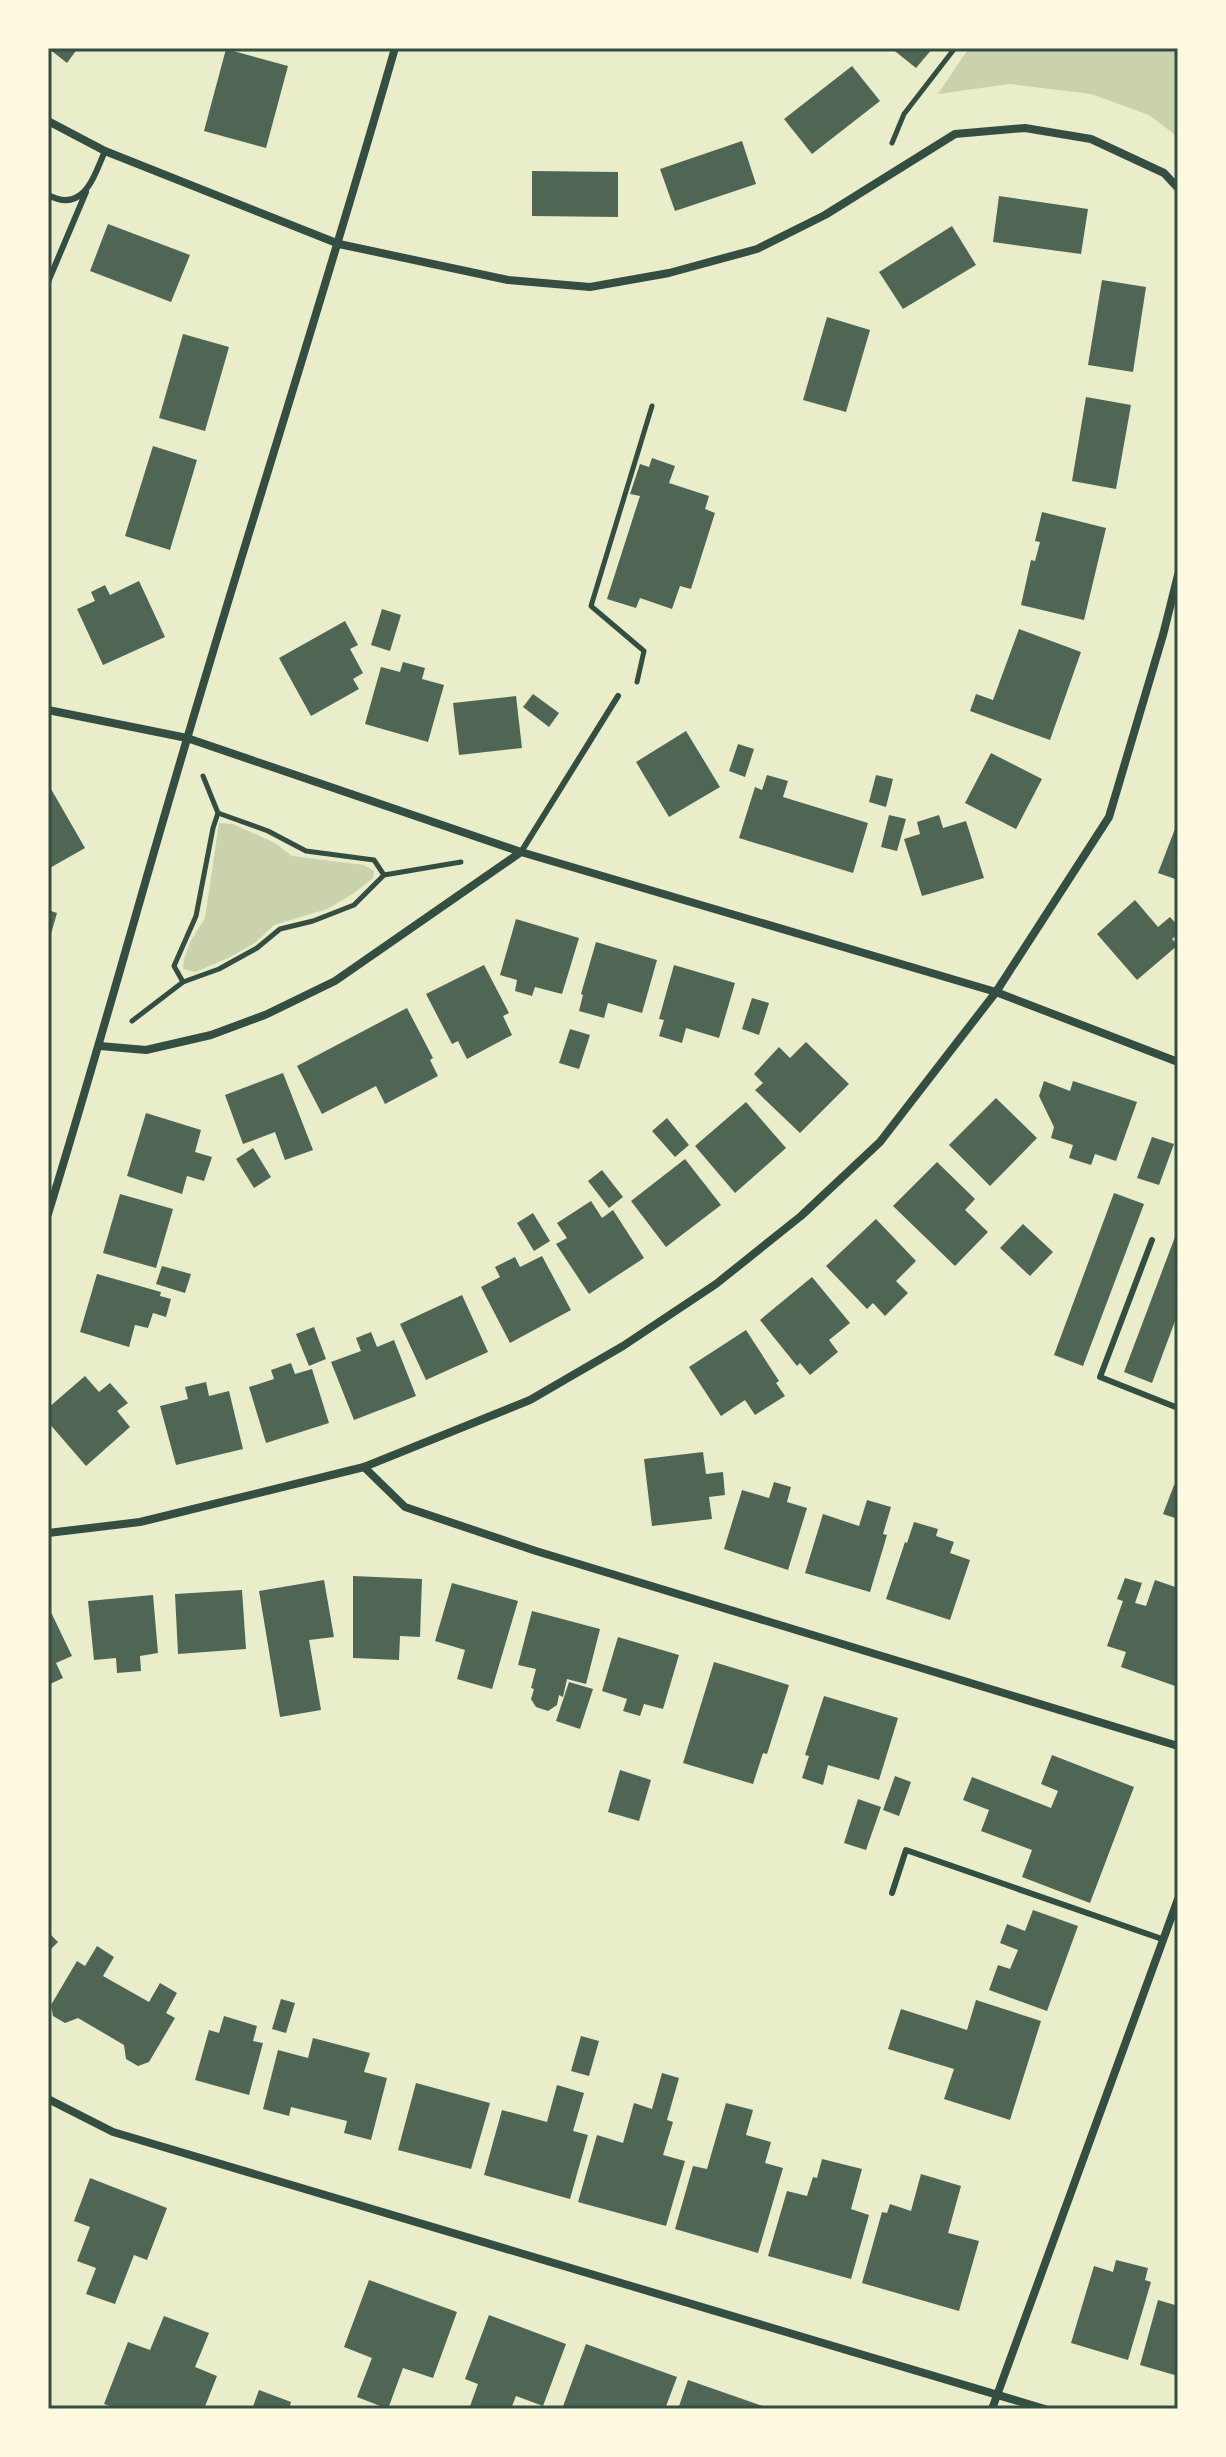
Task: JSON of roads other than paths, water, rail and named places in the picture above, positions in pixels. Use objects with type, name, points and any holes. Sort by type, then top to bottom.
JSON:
[{"type":"street","points":[[48,1214],[100,1046],[187,738],[339,244],[395,48]]},
{"type":"street","points":[[48,121],[105,151],[339,244],[508,280],[590,287],[669,273],[757,249],[825,215],[955,134],[1025,128],[1091,139],[1164,173],[1178,188]]},
{"type":"street","points":[[48,1533],[140,1522],[364,1467],[530,1400],[623,1346],[716,1284],[801,1216],[880,1142],[996,992],[1109,817],[1178,575]]},
{"type":"street","points":[[48,710],[187,738],[521,852],[996,992],[1178,1062]]},
{"type":"street","points":[[100,1046],[146,1050],[211,1035],[265,1015],[335,981],[521,852]]},
{"type":"street","points":[[364,1467],[405,1507],[551,1556],[1178,1746]]},
{"type":"street","points":[[992,2409],[1178,1899]]},
{"type":"street","points":[[48,2099],[113,2132],[1045,2409]]},
{"type":"lane","points":[[48,282],[105,151]]},
{"type":"lane","points":[[48,195],[73,199],[86,192]]},
{"type":"lane","points":[[521,852],[618,696]]},
{"type":"lane","points":[[1152,1240],[1100,1377],[1178,1408]]},
{"type":"lane","points":[[892,1893],[906,1850],[1162,1939]]}]
